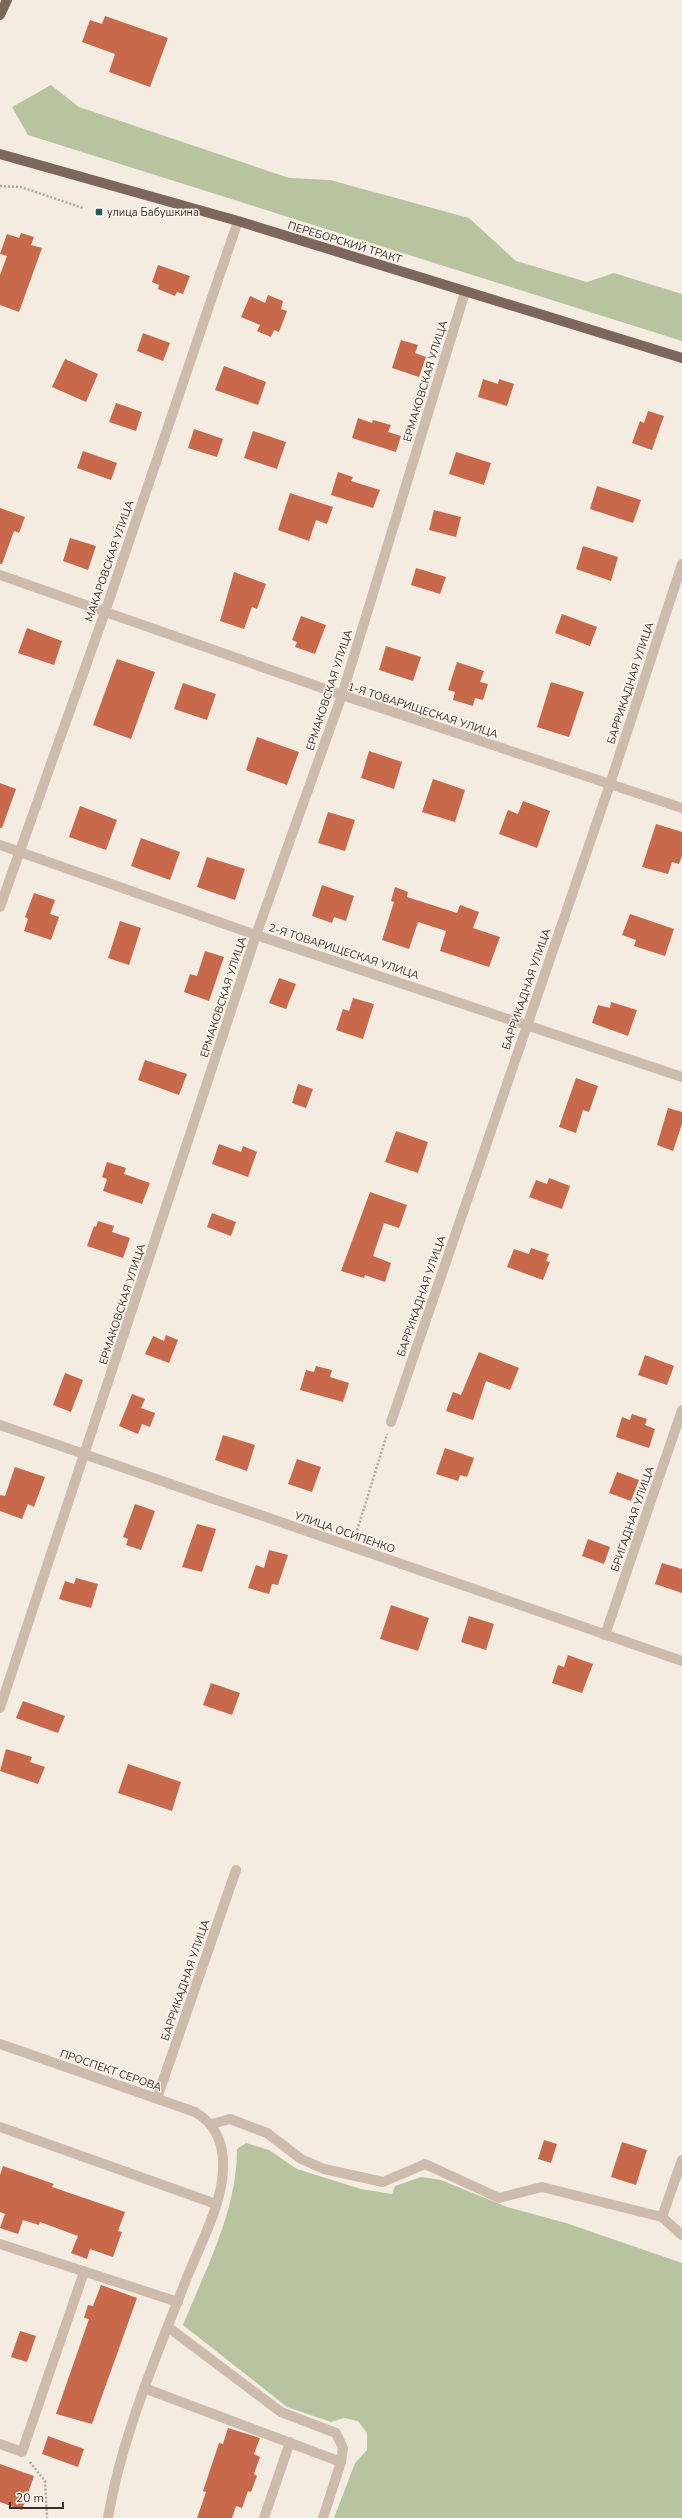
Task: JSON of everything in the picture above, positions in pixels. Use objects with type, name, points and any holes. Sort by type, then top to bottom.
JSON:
[{"type":"main road","points":[[0,15],[7,0]]},
{"type":"main road","name":"ПЕРЕБОРСКИЙ ТРАКТ","points":[[0,154],[238,221],[682,358]]},
{"type":"street","name":"МАКАРОВСКАЯ УЛИЦА","points":[[0,907],[18,851],[105,612],[238,221]]},
{"type":"street","name":"ЕРМАКОВСКАЯ УЛИЦА","points":[[0,1708],[256,935],[342,696],[465,292]]},
{"type":"street","name":"БАРРИКАДНАЯ УЛИЦА","points":[[391,1422],[610,784],[682,564]]},
{"type":"street","name":"1-Я ТОВАРИЩЕСКАЯ УЛИЦА","points":[[0,576],[342,696],[682,808]]},
{"type":"street","name":"2-Я ТОВАРИЩЕСКАЯ УЛИЦА","points":[[0,845],[256,935],[527,1024],[682,1077]]},
{"type":"street","name":"БРИГАДНАЯ УЛИЦА","points":[[604,1635],[682,1410]]},
{"type":"street","name":"УЛИЦА ОСИПЕНКО","points":[[0,1425],[682,1661]]},
{"type":"street","name":"БАРРИКАДНАЯ УЛИЦА","points":[[157,2098],[236,1870]]},
{"type":"street","name":"ПРОСПЕКТ СЕРОВА","points":[[0,2044],[195,2112],[212,2124]]},
{"type":"street","points":[[108,2518],[112,2496],[144,2388],[216,2204],[224,2170],[223,2158],[212,2124],[230,2119],[267,2133],[301,2158],[324,2170],[383,2182],[425,2164],[499,2198],[542,2187],[662,2217],[682,2235]]},
{"type":"street","points":[[0,2127],[216,2204]]},
{"type":"street","points":[[662,2217],[682,2160]]},
{"type":"street","points":[[0,2244],[178,2302]]},
{"type":"street","points":[[0,2444],[22,2452],[84,2272]]},
{"type":"street","points":[[168,2327],[282,2412],[336,2433],[343,2448],[341,2462],[323,2518]]},
{"type":"street","points":[[144,2388],[341,2462]]},
{"type":"street","points":[[264,2518],[290,2442]]},
{"type":"path","points":[[0,186],[21,187],[83,208]]},
{"type":"path","points":[[352,1547],[391,1422]]},
{"type":"path","points":[[22,2452],[46,2481],[47,2518]]},
{"type":"green space","points":[[51,85],[79,107],[289,178],[330,180],[469,218],[516,261],[587,282],[614,273],[682,294],[682,341],[28,135],[12,107]]},
{"type":"green space","points":[[246,2143],[269,2150],[297,2169],[361,2189],[392,2194],[395,2186],[421,2177],[441,2180],[507,2207],[566,2223],[682,2263],[682,2518],[334,2518],[355,2463],[367,2450],[367,2433],[358,2421],[344,2418],[331,2422],[287,2407],[183,2325],[219,2239],[226,2217],[236,2172],[237,2149]]},
{"type":"building","points":[[105,16],[168,38],[150,87],[109,72],[115,54],[82,42],[90,20],[102,24]]},
{"type":"building","points":[[21,233],[34,237],[31,245],[42,248],[19,312],[0,305],[0,275],[7,256],[0,254],[7,234],[19,238]]},
{"type":"building","points":[[158,265],[190,276],[183,294],[177,292],[175,296],[158,289],[159,285],[152,282]]},
{"type":"building","points":[[268,295],[283,301],[281,309],[287,311],[279,332],[274,330],[271,337],[257,331],[260,325],[241,317],[250,296],[265,303]]},
{"type":"building","points":[[143,333],[170,343],[163,361],[137,351]]},
{"type":"building","points":[[401,340],[418,345],[415,353],[426,357],[419,377],[392,368]]},
{"type":"building","points":[[65,359],[98,374],[86,402],[52,387]]},
{"type":"building","points":[[224,366],[266,382],[258,405],[215,390]]},
{"type":"building","points":[[483,379],[498,384],[499,379],[514,384],[507,406],[478,397]]},
{"type":"building","points":[[116,403],[142,412],[136,431],[109,422]]},
{"type":"building","points":[[648,411],[664,416],[652,450],[632,443],[640,421],[644,423]]},
{"type":"building","points":[[358,418],[372,423],[373,420],[391,425],[388,432],[401,436],[396,452],[352,438]]},
{"type":"building","points":[[194,429],[223,439],[217,457],[188,448]]},
{"type":"building","points":[[253,431],[286,442],[277,469],[244,458]]},
{"type":"building","points":[[83,451],[117,463],[111,480],[77,468]]},
{"type":"building","points":[[456,452],[491,463],[484,485],[449,474]]},
{"type":"building","points":[[338,472],[353,477],[351,481],[380,490],[373,508],[331,495]]},
{"type":"building","points":[[597,486],[641,500],[633,523],[590,509]]},
{"type":"building","points":[[290,493],[333,507],[327,524],[316,520],[309,541],[278,530]]},
{"type":"building","points":[[0,508],[25,517],[19,533],[14,531],[2,564],[0,564]]},
{"type":"building","points":[[434,510],[461,517],[456,537],[429,530]]},
{"type":"building","points":[[70,538],[96,546],[88,570],[63,561]]},
{"type":"building","points":[[583,546],[618,557],[611,581],[576,569]]},
{"type":"building","points":[[416,568],[446,577],[440,594],[411,585]]},
{"type":"building","points":[[234,572],[266,584],[257,609],[252,607],[244,629],[220,621]]},
{"type":"building","points":[[562,614],[597,627],[590,646],[555,633]]},
{"type":"building","points":[[301,616],[326,625],[315,654],[295,647],[297,642],[292,640]]},
{"type":"building","points":[[27,628],[62,641],[54,665],[18,653]]},
{"type":"building","points":[[386,646],[421,657],[413,681],[379,670]]},
{"type":"building","points":[[117,659],[155,672],[131,739],[93,725]]},
{"type":"building","points":[[457,662],[484,671],[480,682],[488,684],[483,700],[475,698],[473,706],[453,700],[455,692],[448,690]]},
{"type":"building","points":[[551,682],[584,692],[569,737],[537,727]]},
{"type":"building","points":[[183,683],[216,694],[207,720],[174,709]]},
{"type":"building","points":[[257,737],[299,752],[287,785],[246,770]]},
{"type":"building","points":[[369,751],[402,762],[394,789],[361,778]]},
{"type":"building","points":[[433,779],[465,790],[455,822],[422,812]]},
{"type":"building","points":[[0,783],[16,789],[2,828],[0,828]]},
{"type":"building","points":[[523,801],[550,811],[537,848],[499,834],[508,810],[518,814]]},
{"type":"building","points":[[80,806],[117,820],[106,850],[69,837]]},
{"type":"building","points":[[328,812],[355,820],[345,851],[318,843]]},
{"type":"building","points":[[656,824],[682,832],[682,856],[679,864],[672,862],[668,874],[642,867]]},
{"type":"building","points":[[141,838],[180,852],[170,880],[131,866]]},
{"type":"building","points":[[207,857],[245,869],[235,900],[197,887]]},
{"type":"building","points":[[322,885],[354,896],[346,921],[334,917],[332,923],[312,916]]},
{"type":"building","points":[[395,887],[408,892],[407,897],[457,913],[460,905],[479,912],[473,928],[500,937],[489,967],[440,951],[446,931],[418,922],[409,949],[382,940],[394,902],[391,901]]},
{"type":"building","points":[[34,893],[55,900],[50,914],[59,917],[51,940],[24,931],[28,919],[25,917]]},
{"type":"building","points":[[630,914],[674,929],[665,956],[634,946],[636,940],[622,935]]},
{"type":"building","points":[[120,921],[141,928],[129,965],[108,958]]},
{"type":"building","points":[[205,951],[224,957],[209,1001],[184,992],[190,974],[197,976]]},
{"type":"building","points":[[279,978],[296,984],[286,1009],[269,1003]]},
{"type":"building","points":[[353,998],[374,1004],[363,1039],[336,1030],[343,1009],[349,1011]]},
{"type":"building","points":[[611,1002],[637,1010],[628,1036],[592,1023],[598,1005],[610,1008]]},
{"type":"building","points":[[145,1060],[187,1074],[179,1095],[138,1080]]},
{"type":"building","points":[[576,1078],[598,1086],[589,1112],[583,1110],[576,1133],[559,1127]]},
{"type":"building","points":[[298,1084],[313,1089],[306,1108],[292,1103]]},
{"type":"building","points":[[668,1108],[682,1112],[682,1124],[673,1151],[657,1145]]},
{"type":"building","points":[[396,1131],[428,1142],[418,1173],[385,1162]]},
{"type":"building","points":[[219,1144],[241,1152],[243,1146],[257,1152],[248,1177],[212,1164]]},
{"type":"building","points":[[107,1162],[126,1168],[124,1174],[150,1183],[142,1204],[103,1191],[107,1179],[102,1177]]},
{"type":"building","points":[[549,1178],[570,1186],[562,1209],[529,1197],[536,1180],[547,1184]]},
{"type":"building","points":[[370,1192],[407,1205],[399,1228],[384,1223],[373,1256],[391,1263],[385,1282],[365,1275],[364,1278],[341,1271]]},
{"type":"building","points":[[212,1213],[236,1222],[231,1236],[207,1227]]},
{"type":"building","points":[[98,1221],[114,1226],[112,1232],[130,1238],[123,1258],[87,1246],[94,1226],[96,1227]]},
{"type":"building","points":[[531,1248],[549,1254],[546,1261],[550,1262],[543,1280],[507,1267],[514,1249],[529,1254]]},
{"type":"building","points":[[166,1335],[178,1340],[169,1363],[145,1354],[153,1336],[164,1341]]},
{"type":"building","points":[[479,1352],[519,1368],[510,1390],[486,1381],[473,1420],[446,1411],[453,1392],[461,1395]]},
{"type":"building","points":[[645,1355],[674,1366],[667,1385],[638,1375]]},
{"type":"building","points":[[316,1366],[332,1370],[330,1377],[349,1383],[343,1402],[300,1390],[306,1370],[314,1372]]},
{"type":"building","points":[[65,1373],[83,1380],[71,1412],[53,1405]]},
{"type":"building","points":[[132,1394],[145,1399],[141,1408],[155,1413],[150,1427],[142,1424],[138,1434],[119,1426]]},
{"type":"building","points":[[632,1414],[647,1419],[645,1425],[655,1429],[649,1448],[616,1437],[622,1417],[630,1420]]},
{"type":"building","points":[[223,1435],[255,1445],[247,1471],[215,1460]]},
{"type":"building","points":[[445,1448],[474,1458],[467,1477],[460,1475],[458,1481],[436,1474]]},
{"type":"building","points":[[297,1459],[321,1467],[312,1492],[288,1484]]},
{"type":"building","points":[[15,1467],[45,1477],[34,1507],[28,1504],[22,1519],[0,1511],[0,1495],[5,1496]]},
{"type":"building","points":[[617,1472],[639,1480],[631,1501],[609,1493]]},
{"type":"building","points":[[135,1504],[155,1511],[141,1550],[126,1545],[128,1539],[123,1537]]},
{"type":"building","points":[[197,1524],[216,1529],[202,1572],[182,1567]]},
{"type":"building","points":[[588,1539],[610,1547],[604,1564],[582,1556]]},
{"type":"building","points":[[269,1550],[288,1555],[278,1585],[272,1584],[269,1594],[248,1588],[256,1565],[264,1568]]},
{"type":"building","points":[[662,1563],[682,1569],[682,1593],[655,1584]]},
{"type":"building","points":[[76,1578],[98,1584],[91,1608],[59,1599],[65,1581],[74,1584]]},
{"type":"building","points":[[391,1605],[429,1618],[418,1651],[380,1639]]},
{"type":"building","points":[[469,1616],[494,1624],[486,1650],[461,1642]]},
{"type":"building","points":[[568,1655],[593,1664],[582,1693],[552,1683],[558,1665],[564,1667]]},
{"type":"building","points":[[211,1683],[240,1693],[232,1715],[203,1705]]},
{"type":"building","points":[[23,1701],[65,1716],[58,1733],[16,1718]]},
{"type":"building","points":[[6,1749],[32,1757],[30,1762],[45,1767],[38,1784],[0,1771]]},
{"type":"building","points":[[128,1764],[181,1782],[172,1811],[118,1793]]},
{"type":"building","points":[[544,2140],[557,2144],[551,2163],[538,2159]]},
{"type":"building","points":[[622,2142],[647,2150],[636,2185],[611,2177]]},
{"type":"building","points":[[3,2166],[54,2184],[52,2187],[125,2212],[118,2231],[122,2232],[113,2257],[90,2249],[87,2259],[71,2253],[78,2236],[40,2222],[39,2225],[23,2220],[18,2234],[0,2228],[5,2214],[0,2212],[0,2175]]},
{"type":"building","points":[[101,2285],[137,2298],[92,2424],[56,2414],[89,2319],[84,2318],[88,2305],[93,2306]]},
{"type":"building","points":[[20,2331],[36,2336],[27,2362],[11,2357]]},
{"type":"building","points":[[228,2428],[260,2438],[254,2454],[260,2457],[254,2474],[257,2476],[251,2492],[248,2491],[242,2508],[236,2506],[232,2518],[197,2518],[206,2492],[203,2491],[219,2443],[223,2444]]},
{"type":"building","points":[[48,2436],[84,2449],[78,2467],[42,2454]]},
{"type":"building","points":[[0,2464],[34,2476],[22,2510],[0,2502]]},
{"type":"place","name":"улица Бабушкина","points":[[99,212]]}]
